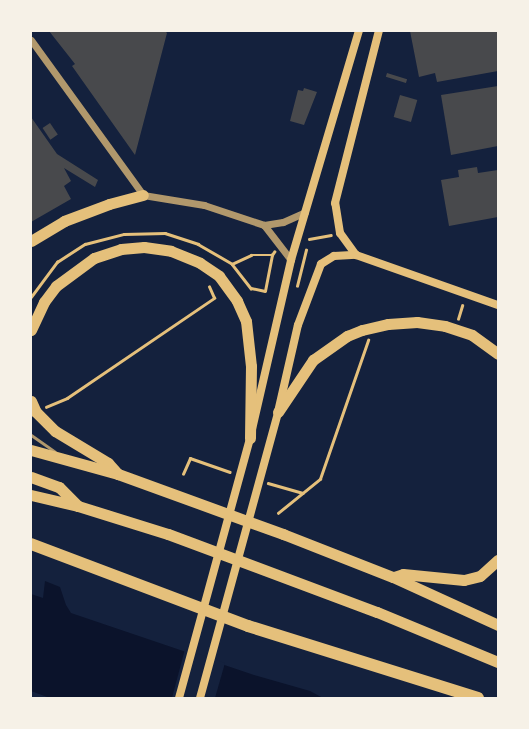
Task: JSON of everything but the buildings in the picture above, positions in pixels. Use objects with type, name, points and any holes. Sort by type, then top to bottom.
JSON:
[{"type":"highway","points":[[31,240],[64,220],[109,204],[143,195]]},
{"type":"highway","points":[[31,330],[44,302],[56,286],[74,270],[94,258],[121,249],[144,247],[171,252],[200,263],[219,276],[237,301],[246,321],[251,366],[250,438]]},
{"type":"highway","points":[[278,412],[313,360],[347,336],[362,330],[388,324],[417,322],[445,326],[472,335],[498,354]]},
{"type":"highway","points":[[31,401],[36,412],[55,431],[108,463],[118,474]]},
{"type":"highway","points":[[31,450],[118,474],[394,577],[498,625]]},
{"type":"highway","points":[[31,477],[59,487],[78,506]]},
{"type":"highway","points":[[31,496],[78,506],[168,534],[281,574],[498,662]]},
{"type":"highway","points":[[31,544],[248,626],[478,698]]},
{"type":"highway","points":[[394,577],[403,574],[464,580],[480,576],[498,560]]},
{"type":"main road","points":[[179,698],[238,485],[291,260],[359,31]]},
{"type":"main road","points":[[356,255],[340,234],[335,204],[379,31]]},
{"type":"main road","points":[[200,698],[278,412],[298,325],[314,277],[321,264],[328,259],[356,255],[498,305]]},
{"type":"street","points":[[31,40],[143,195],[204,205],[264,225],[283,222],[305,212]]},
{"type":"street","points":[[264,225],[291,260]]},
{"type":"lane","points":[[31,435],[66,460]]},
{"type":"path","points":[[232,264],[251,288],[265,291],[272,255]]},
{"type":"path","points":[[31,401],[48,407],[67,398],[214,298],[209,287]]},
{"type":"path","points":[[278,513],[320,479],[369,338]]},
{"type":"path","points":[[183,474],[190,458],[233,473]]},
{"type":"path","points":[[265,482],[303,493]]},
{"type":"water","points":[[45,581],[60,587],[66,605],[71,613],[254,675],[310,691],[323,698],[50,698],[31,691],[31,594],[43,598]]},
{"type":"pier","points":[[185,649],[225,663],[215,698],[172,698]]}]
